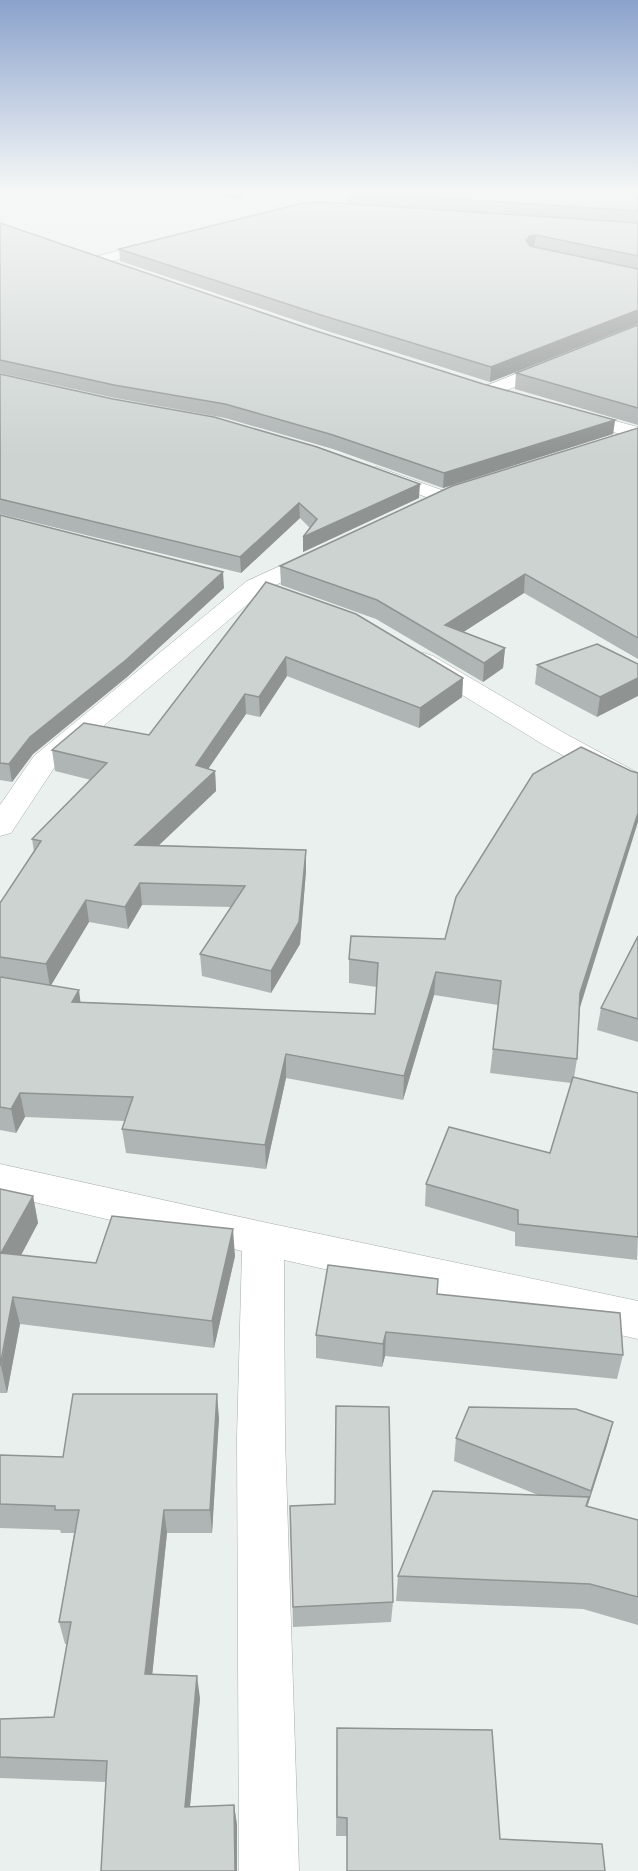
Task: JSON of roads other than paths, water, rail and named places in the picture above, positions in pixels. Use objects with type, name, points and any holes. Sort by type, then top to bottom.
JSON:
[{"type":"street","points":[[512,397],[484,389],[638,330]]},
{"type":"street","points":[[558,410],[638,434]]},
{"type":"street","points":[[606,445],[638,434]]},
{"type":"street","points":[[357,467],[454,493],[414,510]]},
{"type":"street","points":[[0,827],[44,762],[244,583],[344,543]]},
{"type":"street","points":[[244,583],[289,598]]},
{"type":"street","points":[[406,650],[554,739],[638,785]]},
{"type":"street","points":[[0,1179],[263,1239],[638,1320]]},
{"type":"street","points":[[263,1239],[261,1438],[269,1871]]}]
